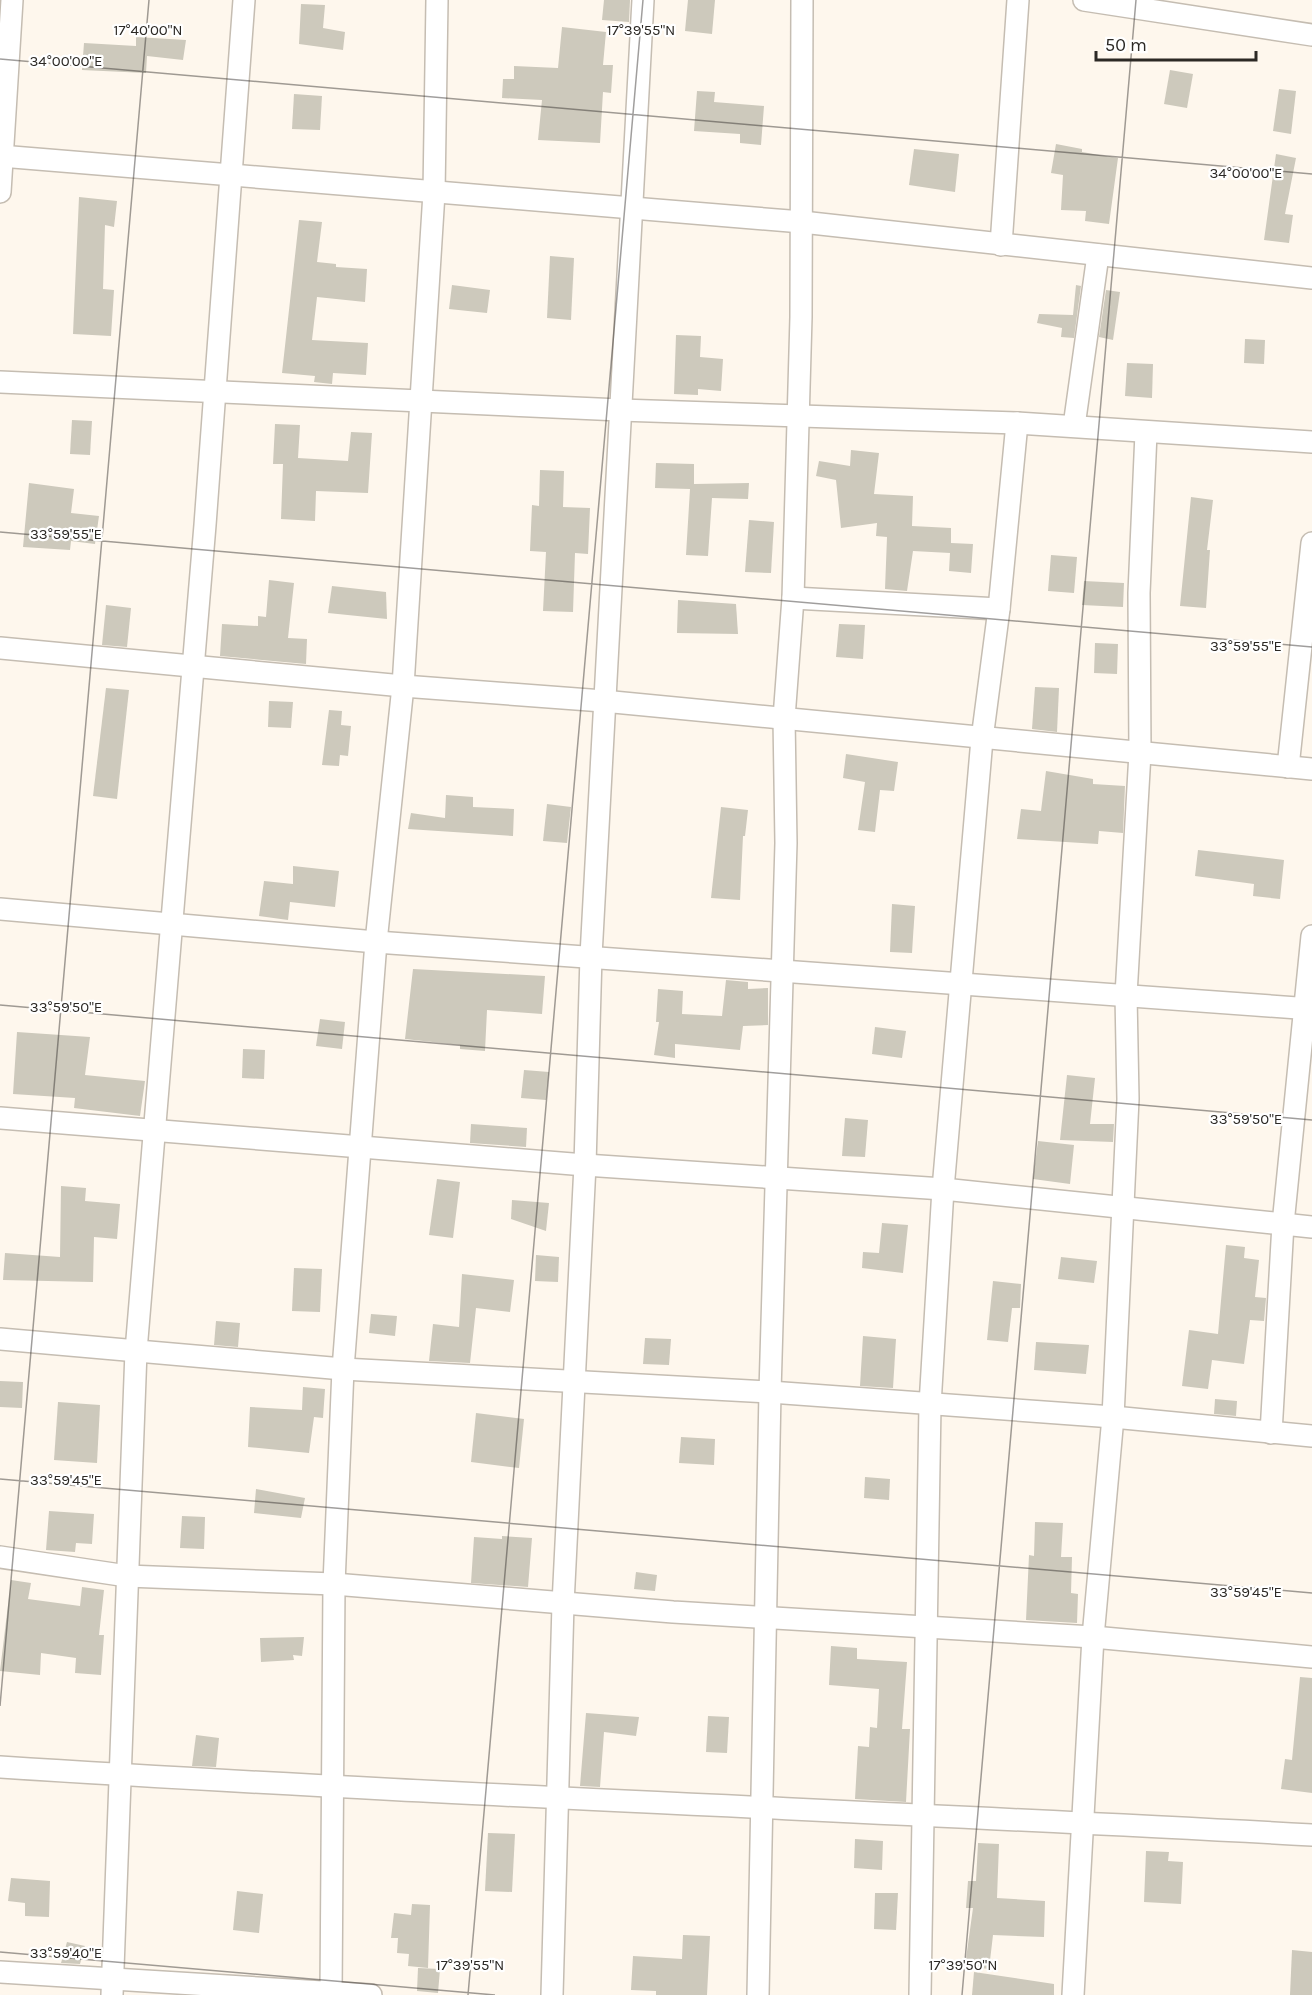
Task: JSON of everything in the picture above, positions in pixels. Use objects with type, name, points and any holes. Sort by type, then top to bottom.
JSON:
[{"type":"street","points":[[0,192],[12,0]]},
{"type":"street","points":[[112,1987],[136,1351],[215,392],[244,0]]},
{"type":"street","points":[[331,1994],[334,1584],[344,1369],[358,1148],[376,942],[403,686],[419,400],[434,194],[437,0]]},
{"type":"street","points":[[552,1995],[564,1604],[585,1165],[591,956],[603,701],[633,208],[643,0]]},
{"type":"street","points":[[758,1995],[770,1392],[786,843],[784,718],[793,598],[802,222],[802,0]]},
{"type":"street","points":[[1001,244],[1018,0]]},
{"type":"street","points":[[1084,0],[1312,35]]},
{"type":"street","points":[[1,156],[434,194],[802,222],[1312,278]]},
{"type":"street","points":[[1074,426],[1098,255]]},
{"type":"street","points":[[0,382],[620,410],[1017,423],[1312,442]]},
{"type":"street","points":[[920,1995],[930,1405],[943,1189],[982,739],[999,609],[1017,423]]},
{"type":"street","points":[[1073,1995],[1093,1637],[1113,1417],[1128,1099],[1126,995],[1140,753],[1139,593],[1146,433]]},
{"type":"street","points":[[1288,767],[1312,543]]},
{"type":"street","points":[[793,598],[999,609]]},
{"type":"street","points":[[0,648],[403,686],[603,701],[1312,769]]},
{"type":"street","points":[[0,909],[172,926],[376,942],[960,982],[1307,1009]]},
{"type":"street","points":[[1271,1433],[1282,1224],[1307,1009],[1312,936]]},
{"type":"street","points":[[0,1118],[358,1148],[943,1189],[1312,1227]]},
{"type":"street","points":[[0,1339],[344,1369],[770,1392],[1113,1417],[1312,1436]]},
{"type":"street","points":[[0,1557],[128,1576],[334,1584],[564,1604],[1093,1637],[1312,1657]]},
{"type":"street","points":[[0,1767],[559,1799],[923,1813],[1312,1835]]},
{"type":"street","points":[[0,1972],[112,1987],[371,1995]]},
{"type":"building","points":[[604,0],[630,0],[629,22],[602,20]]},
{"type":"building","points":[[688,0],[715,0],[712,34],[685,31]]},
{"type":"building","points":[[301,4],[325,5],[323,28],[345,32],[343,50],[299,44]]},
{"type":"building","points":[[562,27],[606,32],[603,65],[613,65],[611,93],[603,92],[600,143],[538,140],[542,100],[502,98],[503,79],[514,79],[514,66],[558,68]]},
{"type":"building","points":[[136,37],[186,40],[183,60],[147,56],[146,73],[82,70],[84,43],[136,46]]},
{"type":"building","points":[[1170,70],[1193,74],[1187,108],[1164,104]]},
{"type":"building","points":[[1279,89],[1296,91],[1291,134],[1273,131]]},
{"type":"building","points":[[697,91],[715,92],[714,102],[764,106],[761,145],[740,143],[740,134],[694,131]]},
{"type":"building","points":[[294,94],[322,96],[320,130],[292,129]]},
{"type":"building","points":[[1056,144],[1082,149],[1082,152],[1118,158],[1109,224],[1085,221],[1086,211],[1061,210],[1063,175],[1051,173]]},
{"type":"building","points":[[914,149],[959,154],[955,192],[909,185]]},
{"type":"building","points":[[1276,154],[1296,158],[1285,214],[1293,215],[1289,243],[1264,240]]},
{"type":"building","points":[[79,197],[117,201],[114,227],[105,225],[103,289],[114,290],[111,336],[73,334]]},
{"type":"building","points":[[299,220],[322,222],[317,262],[336,264],[336,267],[367,269],[365,302],[317,297],[312,340],[368,343],[366,375],[333,373],[332,384],[314,382],[315,376],[282,373]]},
{"type":"building","points":[[550,256],[574,258],[571,320],[547,318]]},
{"type":"building","points":[[452,285],[490,290],[487,313],[449,309]]},
{"type":"building","points":[[1076,285],[1081,286],[1074,338],[1061,337],[1062,328],[1037,323],[1039,314],[1073,315]]},
{"type":"building","points":[[1106,290],[1120,292],[1113,340],[1099,337]]},
{"type":"building","points":[[676,335],[701,336],[700,357],[723,359],[721,391],[698,389],[698,395],[674,394]]},
{"type":"building","points":[[1245,339],[1265,340],[1264,364],[1244,363]]},
{"type":"building","points":[[1127,363],[1153,364],[1152,398],[1125,396]]},
{"type":"building","points":[[72,420],[92,421],[90,455],[70,454]]},
{"type":"building","points":[[275,424],[300,425],[298,458],[348,461],[351,432],[372,433],[368,493],[316,491],[315,521],[281,519],[283,464],[273,464]]},
{"type":"building","points":[[851,450],[879,453],[874,494],[913,496],[912,526],[951,528],[951,543],[973,544],[971,573],[949,571],[950,553],[913,551],[907,591],[885,589],[887,537],[876,536],[877,523],[841,528],[836,480],[816,476],[819,461],[850,466]]},
{"type":"building","points":[[656,463],[694,464],[694,484],[749,483],[748,499],[712,498],[708,556],[686,555],[690,489],[655,488]]},
{"type":"building","points":[[540,470],[564,471],[563,507],[590,508],[588,554],[575,553],[573,612],[543,611],[546,552],[530,551],[532,505],[539,506]]},
{"type":"building","points":[[29,483],[74,489],[71,513],[99,516],[95,544],[71,541],[70,550],[23,547]]},
{"type":"building","points":[[1191,497],[1213,500],[1207,550],[1210,550],[1206,608],[1180,606]]},
{"type":"building","points":[[749,520],[774,522],[771,573],[745,572]]},
{"type":"building","points":[[1051,555],[1077,557],[1074,593],[1048,591]]},
{"type":"building","points":[[269,580],[294,583],[288,638],[307,639],[306,664],[220,656],[222,624],[258,626],[258,616],[266,617]]},
{"type":"building","points":[[1084,581],[1124,583],[1123,607],[1082,605]]},
{"type":"building","points":[[332,586],[386,592],[387,619],[328,613]]},
{"type":"building","points":[[678,600],[736,604],[738,634],[677,633]]},
{"type":"building","points":[[106,605],[131,608],[127,647],[102,645]]},
{"type":"building","points":[[839,624],[865,625],[863,659],[836,657]]},
{"type":"building","points":[[1095,643],[1118,644],[1117,674],[1094,673]]},
{"type":"building","points":[[1035,687],[1059,688],[1057,732],[1032,729]]},
{"type":"building","points":[[106,688],[129,690],[117,799],[93,796]]},
{"type":"building","points":[[269,701],[293,702],[291,728],[268,727]]},
{"type":"building","points":[[329,710],[342,711],[341,725],[351,726],[348,756],[340,755],[339,766],[322,765]]},
{"type":"building","points":[[846,754],[898,762],[894,791],[880,790],[875,832],[858,830],[865,782],[843,778]]},
{"type":"building","points":[[1046,771],[1093,779],[1093,784],[1125,786],[1123,833],[1099,831],[1098,844],[1017,839],[1021,809],[1041,811]]},
{"type":"building","points":[[446,795],[473,797],[473,807],[514,809],[513,836],[408,829],[411,813],[445,818]]},
{"type":"building","points":[[547,804],[571,807],[567,843],[543,841]]},
{"type":"building","points":[[721,807],[748,810],[745,836],[743,836],[740,900],[711,898]]},
{"type":"building","points":[[1198,850],[1284,860],[1280,899],[1253,896],[1254,884],[1195,876]]},
{"type":"building","points":[[293,866],[339,871],[335,907],[290,902],[288,920],[259,916],[264,881],[293,884]]},
{"type":"building","points":[[892,904],[915,906],[912,953],[890,952]]},
{"type":"building","points":[[413,969],[545,976],[542,1014],[487,1010],[485,1051],[460,1049],[460,1045],[405,1039]]},
{"type":"building","points":[[726,980],[748,982],[748,989],[768,988],[768,1025],[743,1026],[740,1050],[675,1044],[675,1058],[654,1055],[659,1022],[656,1022],[658,989],[683,991],[682,1014],[722,1016]]},
{"type":"building","points":[[320,1019],[345,1022],[342,1049],[316,1046]]},
{"type":"building","points":[[875,1027],[906,1031],[902,1058],[872,1054]]},
{"type":"building","points":[[17,1032],[90,1037],[85,1075],[145,1081],[140,1116],[74,1108],[75,1098],[13,1094]]},
{"type":"building","points":[[243,1049],[265,1050],[264,1079],[242,1078]]},
{"type":"building","points":[[524,1070],[549,1072],[546,1100],[521,1098]]},
{"type":"building","points":[[1067,1075],[1095,1078],[1090,1124],[1114,1124],[1113,1142],[1060,1140]]},
{"type":"building","points":[[845,1118],[868,1120],[865,1157],[842,1156]]},
{"type":"building","points":[[471,1124],[527,1128],[526,1147],[470,1143]]},
{"type":"building","points":[[1038,1141],[1074,1145],[1070,1184],[1033,1179]]},
{"type":"building","points":[[437,1179],[460,1182],[453,1238],[429,1235]]},
{"type":"building","points":[[61,1186],[86,1188],[85,1201],[120,1204],[117,1239],[94,1237],[93,1282],[3,1280],[5,1253],[60,1257]]},
{"type":"building","points":[[512,1200],[549,1203],[546,1231],[511,1219]]},
{"type":"building","points":[[882,1223],[908,1225],[903,1273],[862,1268],[863,1252],[879,1253]]},
{"type":"building","points":[[1226,1245],[1245,1247],[1244,1258],[1259,1260],[1255,1297],[1266,1298],[1264,1321],[1250,1320],[1244,1364],[1212,1360],[1208,1389],[1182,1386],[1189,1330],[1218,1334]]},
{"type":"building","points":[[536,1255],[559,1257],[558,1282],[535,1281]]},
{"type":"building","points":[[1061,1257],[1097,1261],[1094,1283],[1058,1279]]},
{"type":"building","points":[[294,1268],[322,1269],[320,1312],[292,1311]]},
{"type":"building","points":[[462,1274],[514,1280],[510,1312],[476,1308],[470,1363],[429,1361],[433,1324],[459,1327]]},
{"type":"building","points":[[993,1281],[1021,1284],[1020,1308],[1012,1308],[1008,1342],[987,1340]]},
{"type":"building","points":[[371,1314],[397,1316],[395,1336],[369,1333]]},
{"type":"building","points":[[216,1321],[240,1323],[238,1347],[214,1345]]},
{"type":"building","points":[[863,1336],[896,1339],[893,1388],[860,1386]]},
{"type":"building","points":[[645,1338],[671,1339],[669,1365],[643,1364]]},
{"type":"building","points":[[1036,1342],[1089,1345],[1086,1374],[1034,1370]]},
{"type":"building","points":[[0,1381],[23,1382],[22,1408],[0,1407]]},
{"type":"building","points":[[303,1387],[325,1389],[323,1418],[314,1417],[309,1453],[248,1447],[250,1407],[302,1410]]},
{"type":"building","points":[[1215,1399],[1237,1401],[1236,1416],[1214,1414]]},
{"type":"building","points":[[58,1402],[100,1405],[97,1463],[54,1460]]},
{"type":"building","points":[[476,1413],[524,1419],[519,1468],[471,1462]]},
{"type":"building","points":[[681,1437],[715,1439],[714,1465],[679,1463]]},
{"type":"building","points":[[865,1477],[890,1479],[889,1500],[864,1498]]},
{"type":"building","points":[[256,1489],[305,1498],[301,1518],[254,1513]]},
{"type":"building","points":[[49,1511],[94,1514],[92,1544],[76,1543],[75,1552],[46,1550]]},
{"type":"building","points":[[182,1516],[205,1517],[204,1549],[180,1548]]},
{"type":"building","points":[[1035,1522],[1063,1523],[1061,1557],[1072,1557],[1071,1593],[1078,1594],[1077,1623],[1026,1620],[1029,1555],[1034,1556]]},
{"type":"building","points":[[502,1536],[532,1538],[528,1587],[471,1583],[474,1537],[502,1539]]},
{"type":"building","points":[[636,1572],[657,1575],[655,1591],[634,1589]]},
{"type":"building","points":[[11,1580],[31,1583],[28,1599],[80,1606],[82,1587],[104,1590],[99,1635],[104,1635],[101,1675],[75,1673],[76,1658],[41,1653],[40,1675],[0,1671]]},
{"type":"building","points":[[304,1637],[302,1656],[293,1655],[294,1660],[261,1662],[260,1638]]},
{"type":"building","points":[[831,1646],[857,1648],[857,1659],[907,1662],[902,1729],[910,1729],[906,1802],[855,1799],[858,1746],[869,1747],[870,1727],[877,1728],[879,1689],[829,1685]]},
{"type":"building","points":[[1300,1677],[1312,1678],[1312,1793],[1281,1789],[1285,1759],[1292,1760]]},
{"type":"building","points":[[586,1713],[639,1717],[636,1736],[604,1732],[600,1787],[580,1786]]},
{"type":"building","points":[[708,1716],[729,1717],[727,1753],[706,1752]]},
{"type":"building","points":[[196,1735],[219,1738],[216,1767],[192,1766]]},
{"type":"building","points":[[488,1833],[515,1834],[512,1892],[485,1891]]},
{"type":"building","points":[[855,1839],[883,1841],[882,1870],[854,1868]]},
{"type":"building","points":[[978,1843],[999,1844],[997,1898],[1045,1901],[1044,1937],[993,1935],[989,1969],[965,1966],[973,1908],[966,1908],[968,1881],[976,1881]]},
{"type":"building","points":[[1146,1851],[1169,1852],[1168,1861],[1183,1862],[1181,1904],[1144,1902]]},
{"type":"building","points":[[11,1878],[50,1881],[49,1917],[25,1916],[25,1903],[8,1901]]},
{"type":"building","points":[[237,1891],[263,1894],[259,1933],[233,1930]]},
{"type":"building","points":[[875,1893],[898,1893],[896,1930],[874,1929]]},
{"type":"building","points":[[412,1904],[430,1905],[428,1968],[408,1966],[409,1954],[397,1953],[398,1938],[391,1938],[394,1913],[411,1915]]},
{"type":"building","points":[[683,1935],[710,1936],[707,1995],[656,1995],[656,1991],[631,1990],[633,1956],[682,1959]]},
{"type":"building","points":[[67,1942],[85,1946],[80,1964],[61,1963]]},
{"type":"building","points":[[1292,1950],[1312,1952],[1312,1995],[1290,1995]]},
{"type":"building","points":[[418,1968],[440,1969],[438,1993],[417,1991]]},
{"type":"building","points":[[974,1972],[1054,1984],[1054,1995],[972,1995]]}]
